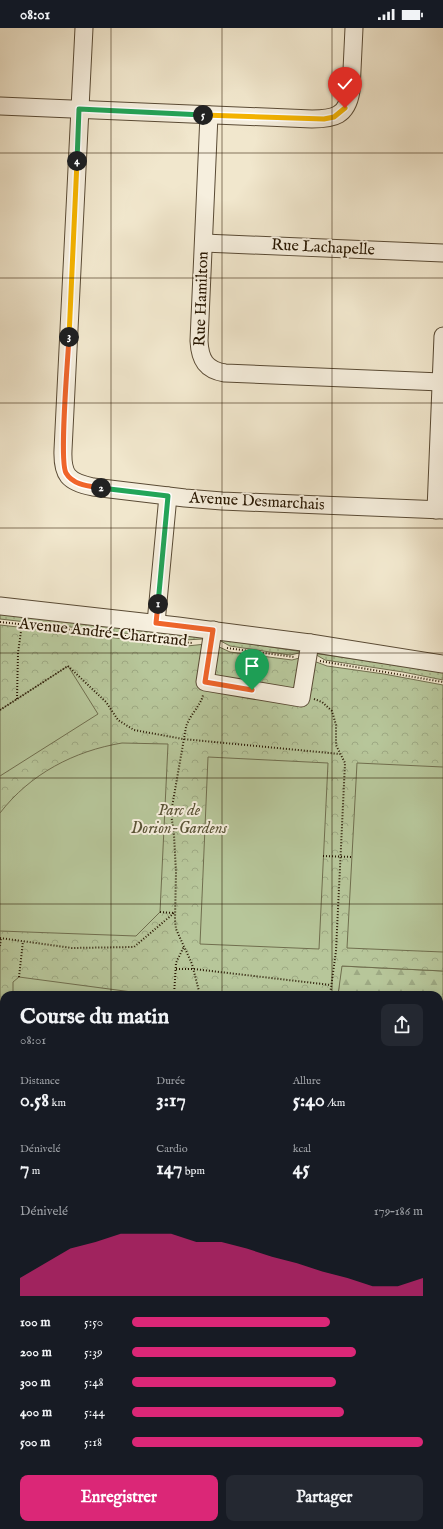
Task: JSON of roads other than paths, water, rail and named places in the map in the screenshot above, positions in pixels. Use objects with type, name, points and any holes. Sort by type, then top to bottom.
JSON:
[{"type":"street","name":"Avenue Desmarchais","points":[[84,28],[63,442],[64,469],[71,479],[85,485],[228,502],[439,510]]},
{"type":"street","points":[[0,106],[209,115],[329,118],[339,114],[345,108],[350,96],[354,28]]},
{"type":"street","name":"Rue Hamilton","points":[[209,115],[199,341],[201,358],[211,368],[220,372],[232,374],[441,382]]},
{"type":"street","name":"Rue Lachapelle","points":[[204,243],[443,253]]},
{"type":"street","points":[[439,510],[443,336]]},
{"type":"street","points":[[156,623],[168,496]]},
{"type":"street","name":"Avenue André-Chartrand","points":[[0,606],[213,630],[310,643],[443,664]]},
{"type":"street","points":[[213,630],[205,682],[302,698],[310,643]]},
{"type":"park label","name":"Parc de Dorion-Gardens","points":[[179,820]]}]
